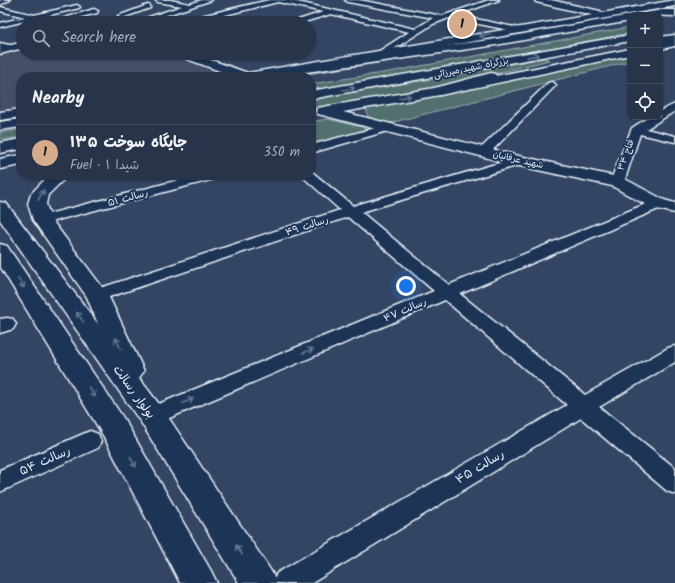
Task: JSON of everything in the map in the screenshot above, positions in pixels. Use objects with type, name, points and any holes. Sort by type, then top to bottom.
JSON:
[{"type":"main road","points":[[0,2],[6,0]]},
{"type":"main road","points":[[539,0],[607,15]]},
{"type":"main road","points":[[299,69],[384,52],[675,4]]},
{"type":"main road","points":[[663,13],[675,15]]},
{"type":"main road","points":[[663,17],[675,15]]},
{"type":"main road","points":[[280,72],[490,43],[627,20]]},
{"type":"main road","name":"بزرگراه شهید میرزائی","points":[[316,77],[403,64],[627,20]]},
{"type":"main road","points":[[663,32],[675,30]]},
{"type":"main road","points":[[663,40],[675,38]]},
{"type":"main road","name":"بزرگراه شهید میرزائی","points":[[316,94],[627,39]]},
{"type":"main road","points":[[403,64],[490,43]]},
{"type":"main road","points":[[663,45],[675,43]]},
{"type":"main road","points":[[4,49],[16,46]]},
{"type":"main road","points":[[440,90],[553,61],[627,47]]},
{"type":"main road","points":[[317,112],[440,90],[627,53]]},
{"type":"main road","points":[[201,60],[234,72]]},
{"type":"main road","points":[[358,120],[355,115],[355,110],[360,104]]},
{"type":"main road","name":"شهید عرفانیان","points":[[317,112],[358,120],[484,152],[617,182],[658,204],[675,208]]},
{"type":"main road","points":[[0,115],[16,117]]},
{"type":"main road","points":[[0,126],[16,118]]},
{"type":"main road","points":[[0,148],[16,145]]},
{"type":"main road","points":[[0,164],[16,161]]},
{"type":"main road","points":[[53,180],[40,194],[37,204],[42,220],[96,295],[152,416]]},
{"type":"main road","name":"بولوار رسالت","points":[[0,207],[152,416],[259,583]]},
{"type":"main road","points":[[0,250],[114,428],[199,583]]},
{"type":"street","points":[[158,0],[189,5]]},
{"type":"street","points":[[156,16],[209,0]]},
{"type":"street","points":[[212,16],[279,0],[414,31]]},
{"type":"street","points":[[348,0],[519,30]]},
{"type":"street","points":[[384,52],[414,31],[444,17],[496,0]]},
{"type":"street","points":[[122,16],[165,1]]},
{"type":"street","points":[[316,16],[359,1]]},
{"type":"street","points":[[63,2],[92,12],[76,16]]},
{"type":"street","points":[[396,9],[411,3]]},
{"type":"street","points":[[465,3],[472,5],[473,8]]},
{"type":"street","points":[[38,16],[77,7]]},
{"type":"street","points":[[0,9],[30,16]]},
{"type":"street","points":[[0,25],[16,21]]},
{"type":"street","points":[[484,152],[551,85]]},
{"type":"street","points":[[663,113],[675,107]]},
{"type":"street","name":"فتاح ۳۴","points":[[617,182],[636,130],[652,120]]},
{"type":"street","points":[[316,148],[387,128]]},
{"type":"street","points":[[636,130],[675,139]]},
{"type":"street","name":"رسالت ۴۹","points":[[96,295],[350,212],[519,160]]},
{"type":"street","name":"رسالت ۵۱","points":[[42,220],[194,180]]},
{"type":"street","points":[[313,180],[675,483]]},
{"type":"street","name":"رسالت ۴۷","points":[[152,416],[658,204]]},
{"type":"street","name":"رسالت ۴۵","points":[[287,583],[583,406],[675,353]]},
{"type":"street","name":"رسالت ۵۴","points":[[0,481],[90,441]]},
{"type":"shaded area","points":[[16,49],[16,60],[184,60],[214,72],[16,72],[16,110],[0,112],[0,54]]},
{"type":"green space","points":[[675,5],[675,13],[663,15],[663,12],[636,12]]},
{"type":"green space","points":[[627,14],[627,20],[399,54]]},
{"type":"green space","points":[[627,28],[627,34],[399,77],[316,90],[316,83],[389,72]]},
{"type":"green space","points":[[449,52],[316,73],[295,72],[330,66]]},
{"type":"green space","points":[[627,56],[627,62],[390,123],[368,117],[366,108]]},
{"type":"green space","points":[[544,58],[549,60],[439,88],[316,108],[316,98],[427,80]]},
{"type":"green space","points":[[327,119],[362,127],[368,131],[316,144],[316,121]]},
{"type":"green space","points":[[16,130],[16,138],[0,140],[0,133]]},
{"type":"place","name":"جایگاه سوخت ۱۳۵","points":[[462,24]]}]
